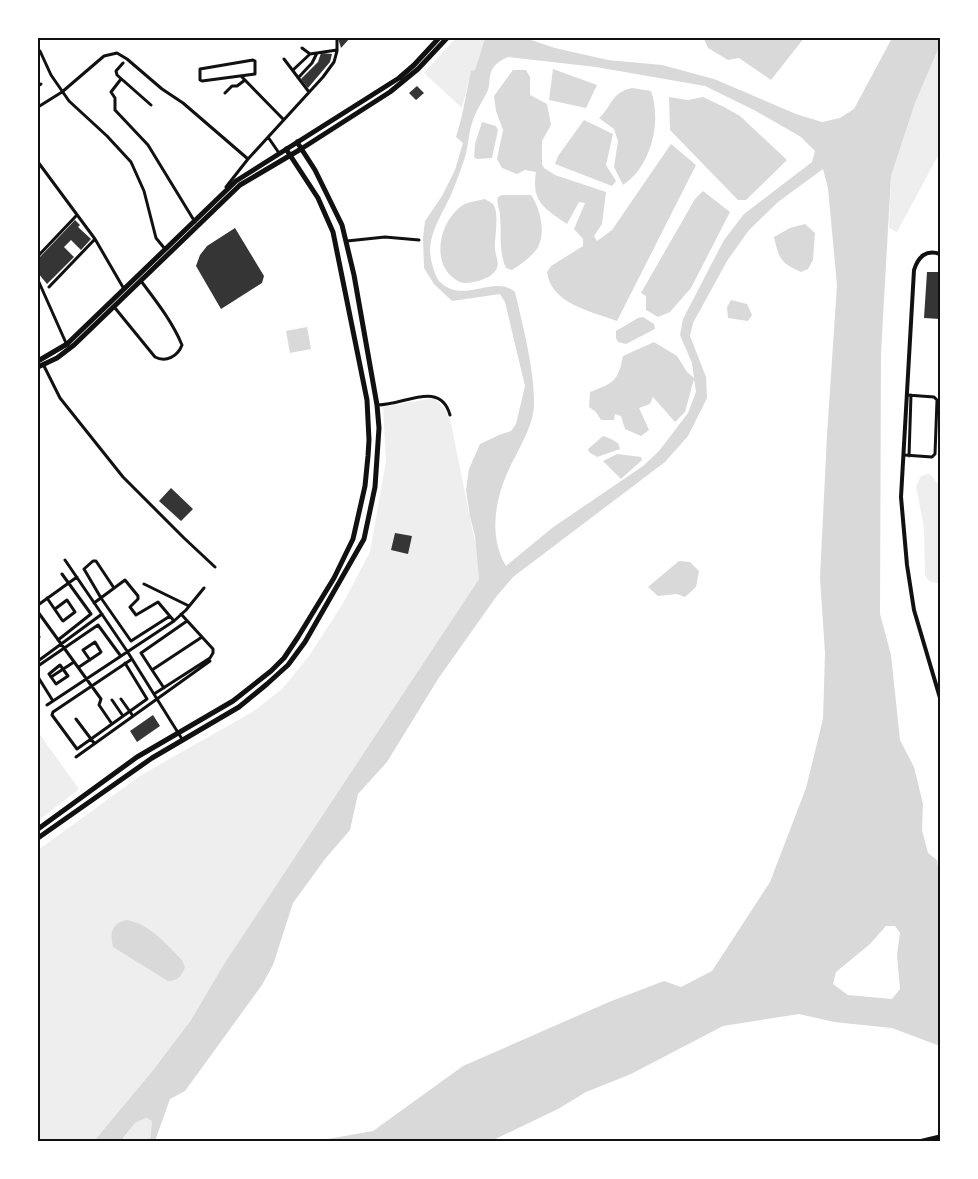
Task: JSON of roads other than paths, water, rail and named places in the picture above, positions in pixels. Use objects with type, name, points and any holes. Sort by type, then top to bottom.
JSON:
[{"type":"main road","points":[[197,224],[220,194],[236,181],[399,78],[439,38]]},
{"type":"main road","points":[[40,363],[74,345],[125,290],[240,185],[290,156],[405,82],[447,38]]},
{"type":"main road","points":[[38,838],[152,758],[239,707],[267,684],[296,654],[329,603],[364,539],[375,487],[379,428],[377,405],[347,241],[342,225],[315,170],[297,142]]},
{"type":"main road","points":[[39,827],[137,757],[233,701],[261,680],[284,658],[334,578],[353,540],[365,486],[369,440],[367,400],[336,242],[330,222],[318,198],[286,149]]},
{"type":"main road","points":[[40,363],[114,306],[170,249]]},
{"type":"main road","points":[[345,290],[356,288]]},
{"type":"main road","points":[[350,315],[361,314]]},
{"type":"main road","points":[[919,1142],[940,1137]]},
{"type":"street","points":[[220,194],[267,136],[334,62],[337,38]]},
{"type":"street","points":[[302,48],[310,54]]},
{"type":"street","points":[[292,70],[310,54],[337,50]]},
{"type":"street","points":[[40,51],[62,92],[131,162],[144,191],[156,238],[170,249]]},
{"type":"street","points":[[298,78],[312,63],[317,53]]},
{"type":"street","points":[[38,106],[62,92],[104,56],[117,54],[127,59],[162,89],[183,103],[248,159]]},
{"type":"street","points":[[284,59],[309,92]]},
{"type":"street","points":[[254,60],[255,74],[241,76],[202,81],[199,70],[254,60]]},
{"type":"street","points":[[123,63],[116,71],[151,105]]},
{"type":"street","points":[[241,76],[283,119]]},
{"type":"street","points":[[122,79],[111,92],[115,98],[117,113],[148,145],[197,224]]},
{"type":"street","points":[[225,93],[232,86],[237,86],[244,80]]},
{"type":"street","points":[[267,136],[279,153]]},
{"type":"street","points":[[38,162],[95,239],[125,290]]},
{"type":"street","points":[[38,256],[76,216]]},
{"type":"street","points":[[347,241],[385,237],[419,240]]},
{"type":"street","points":[[49,287],[95,239]]},
{"type":"street","points":[[909,456],[914,270],[917,260],[923,255],[934,251],[940,254]]},
{"type":"street","points":[[38,280],[67,344]]},
{"type":"street","points":[[114,306],[155,357],[164,360],[179,351],[182,345],[179,338],[164,312],[141,281]]},
{"type":"street","points":[[40,363],[60,398],[123,477],[183,538],[216,567]]},
{"type":"street","points":[[909,395],[901,497],[907,565],[914,610],[940,698]]},
{"type":"street","points":[[903,455],[932,457],[935,454],[937,400],[934,397],[909,395]]},
{"type":"street","points":[[377,405],[435,396],[445,402],[450,415]]},
{"type":"street","points":[[65,560],[127,651],[182,740]]},
{"type":"street","points":[[114,588],[96,561],[93,561],[83,571],[131,641],[170,616]]},
{"type":"street","points":[[58,640],[91,614],[62,574]]},
{"type":"street","points":[[38,605],[77,577]]},
{"type":"street","points":[[94,603],[123,581],[127,581],[139,597],[130,607],[136,615],[158,602],[174,621]]},
{"type":"street","points":[[144,584],[189,606]]},
{"type":"street","points":[[47,705],[174,621],[204,588]]},
{"type":"street","points":[[47,598],[55,609],[64,621],[75,612],[67,600],[55,609]]},
{"type":"street","points":[[38,612],[102,700],[99,705],[112,724]]},
{"type":"street","points":[[38,666],[61,644],[102,614]]},
{"type":"street","points":[[154,694],[212,656],[213,649],[181,614]]},
{"type":"street","points":[[84,620],[91,629]]},
{"type":"street","points":[[164,688],[141,654],[187,621]]},
{"type":"street","points":[[38,659],[64,648],[100,625],[120,655]]},
{"type":"street","points":[[38,634],[38,639]]},
{"type":"street","points":[[66,634],[72,643]]},
{"type":"street","points":[[152,670],[202,637]]},
{"type":"street","points":[[79,668],[90,660],[101,652],[95,642],[83,650],[90,660]]},
{"type":"street","points":[[125,663],[148,697],[76,749],[52,715],[53,712],[125,663],[132,659]]},
{"type":"street","points":[[64,669],[68,676],[57,684],[51,677],[74,662]]},
{"type":"street","points":[[76,757],[210,662]]},
{"type":"street","points":[[38,677],[53,701]]},
{"type":"street","points":[[121,699],[133,716]]},
{"type":"street","points":[[112,700],[123,716]]},
{"type":"street","points":[[76,719],[94,743]]},
{"type":"street","points":[[39,827],[46,832]]}]
